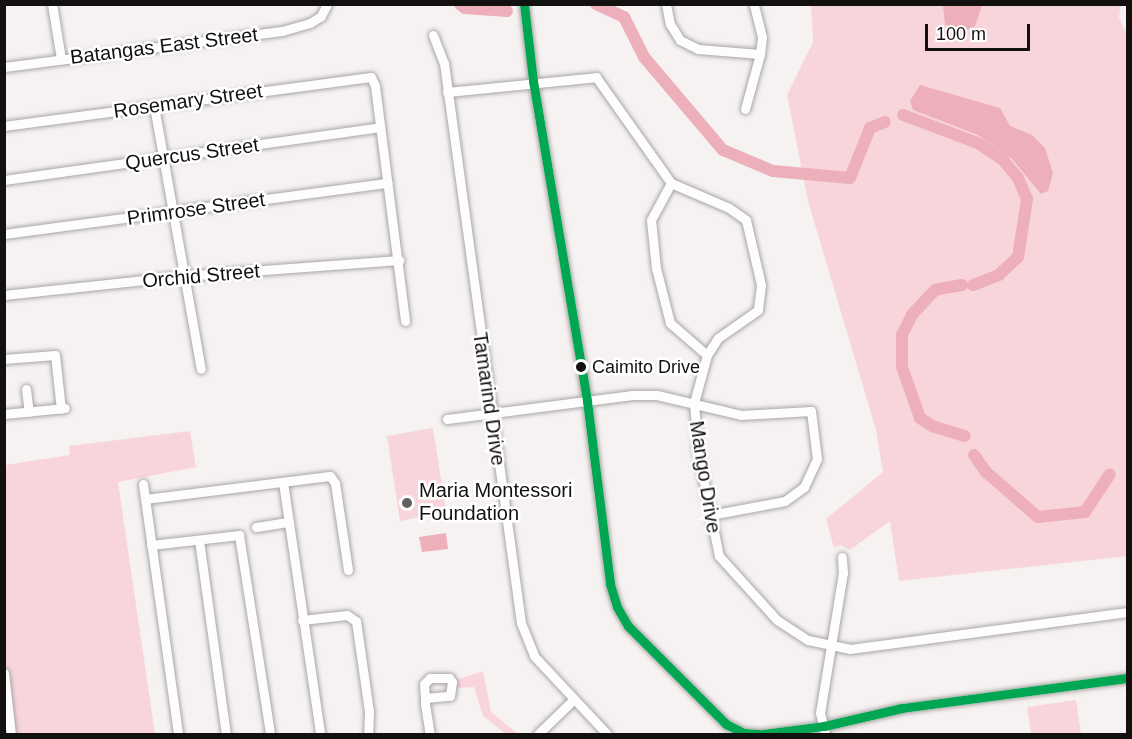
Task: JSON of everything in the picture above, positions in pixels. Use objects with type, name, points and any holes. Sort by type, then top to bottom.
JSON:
[{"type":"street","points":[[52,4],[62,59]]},
{"type":"street","name":"Batangas East Street","points":[[4,67],[282,31],[321,16],[327,4]]},
{"type":"street","points":[[524,4],[532,81],[587,401],[610,584],[617,607],[628,626],[726,724],[744,733],[761,735],[824,730],[902,708],[1128,678]]},
{"type":"street","points":[[666,4],[670,24],[680,40],[698,49],[760,54]]},
{"type":"street","points":[[745,109],[760,54],[762,37],[754,4]]},
{"type":"street","name":"Tamarind Drive","points":[[433,35],[444,63],[521,623],[534,656],[572,701],[607,735]]},
{"type":"street","name":"Rosemary Street","points":[[4,126],[371,77],[380,127]]},
{"type":"street","points":[[447,92],[532,81],[596,77],[671,183],[651,220],[656,268],[670,323],[706,355]]},
{"type":"street","points":[[154,106],[182,276],[201,369]]},
{"type":"street","points":[[380,127],[399,260],[405,321]]},
{"type":"street","name":"Quercus Street","points":[[4,180],[380,127]]},
{"type":"street","name":"Primrose Street","points":[[4,234],[388,183]]},
{"type":"street","name":"Mango Drive","points":[[671,183],[729,208],[746,220],[761,285],[758,310],[718,338],[706,355],[694,403],[698,453],[719,556],[753,597],[777,620],[808,640],[830,647],[902,645],[1128,612]]},
{"type":"street","name":"Orchid Street","points":[[4,295],[182,276],[399,260]]},
{"type":"street","points":[[4,358],[55,355],[63,408],[4,414]]},
{"type":"street","points":[[26,389],[29,411]]},
{"type":"street","points":[[447,419],[632,394],[694,403],[741,415],[811,411],[817,459],[804,488],[785,501],[710,515]]},
{"type":"street","points":[[145,499],[333,477],[348,570]]},
{"type":"street","points":[[283,482],[320,735]]},
{"type":"street","points":[[143,484],[178,735]]},
{"type":"street","points":[[256,527],[288,522]]},
{"type":"street","points":[[151,545],[239,535],[270,735]]},
{"type":"street","points":[[199,540],[226,735]]},
{"type":"street","points":[[824,730],[820,712],[843,573],[842,557]]},
{"type":"street","points":[[303,620],[347,615],[356,621],[369,711],[368,735]]},
{"type":"street","points":[[4,673],[11,735]]},
{"type":"street","points":[[425,698],[430,735]]},
{"type":"street","points":[[538,735],[572,701]]},
{"type":"shaded area","points":[[943,4],[982,5],[975,26],[962,32],[945,25]]},
{"type":"shaded area","points":[[811,5],[1121,5],[1119,17],[1128,37],[1127,556],[899,581],[890,521],[850,550],[841,545],[834,548],[826,519],[883,472],[876,430],[808,201],[787,95],[813,42]]},
{"type":"shaded area","points":[[920,85],[1000,108],[1010,126],[1032,135],[1045,148],[1053,173],[1048,191],[1041,194],[1012,159],[978,135],[913,110],[910,101]]},
{"type":"shaded area","points":[[433,428],[446,512],[400,521],[387,436]]},
{"type":"shaded area","points":[[190,431],[196,467],[118,482],[155,734],[5,734],[5,465],[70,455],[69,446]]},
{"type":"shaded area","points":[[446,533],[448,549],[422,552],[419,537]]},
{"type":"shaded area","points":[[483,671],[491,712],[518,734],[506,734],[483,716],[474,687],[456,688],[455,680]]},
{"type":"shaded area","points":[[1076,700],[1081,734],[1031,734],[1027,707]]},
{"type":"waterway","points":[[460,4],[465,8],[507,11]]},
{"type":"waterway","points":[[596,4],[624,17],[644,57],[723,150],[773,171],[850,178],[870,128],[885,122]]},
{"type":"waterway","points":[[903,115],[978,143],[1003,160],[1018,178],[1027,199],[1018,257],[999,275],[973,285]]},
{"type":"waterway","points":[[962,285],[935,290],[912,315],[902,335],[902,367],[920,418],[932,426],[964,436]]},
{"type":"waterway","points":[[974,455],[986,472],[1038,517],[1085,512],[1110,474]]},
{"type":"transit line","points":[[524,4],[533,81],[587,401],[610,584],[617,607],[628,626],[726,724],[744,733],[759,734]]},
{"type":"transit line","points":[[763,734],[824,726],[902,708],[1128,678]]},
{"type":"place","name":"Caimito Drive","points":[[581,367]]},
{"type":"place","name":"Maria Montessori Foundation","points":[[407,503]]}]
